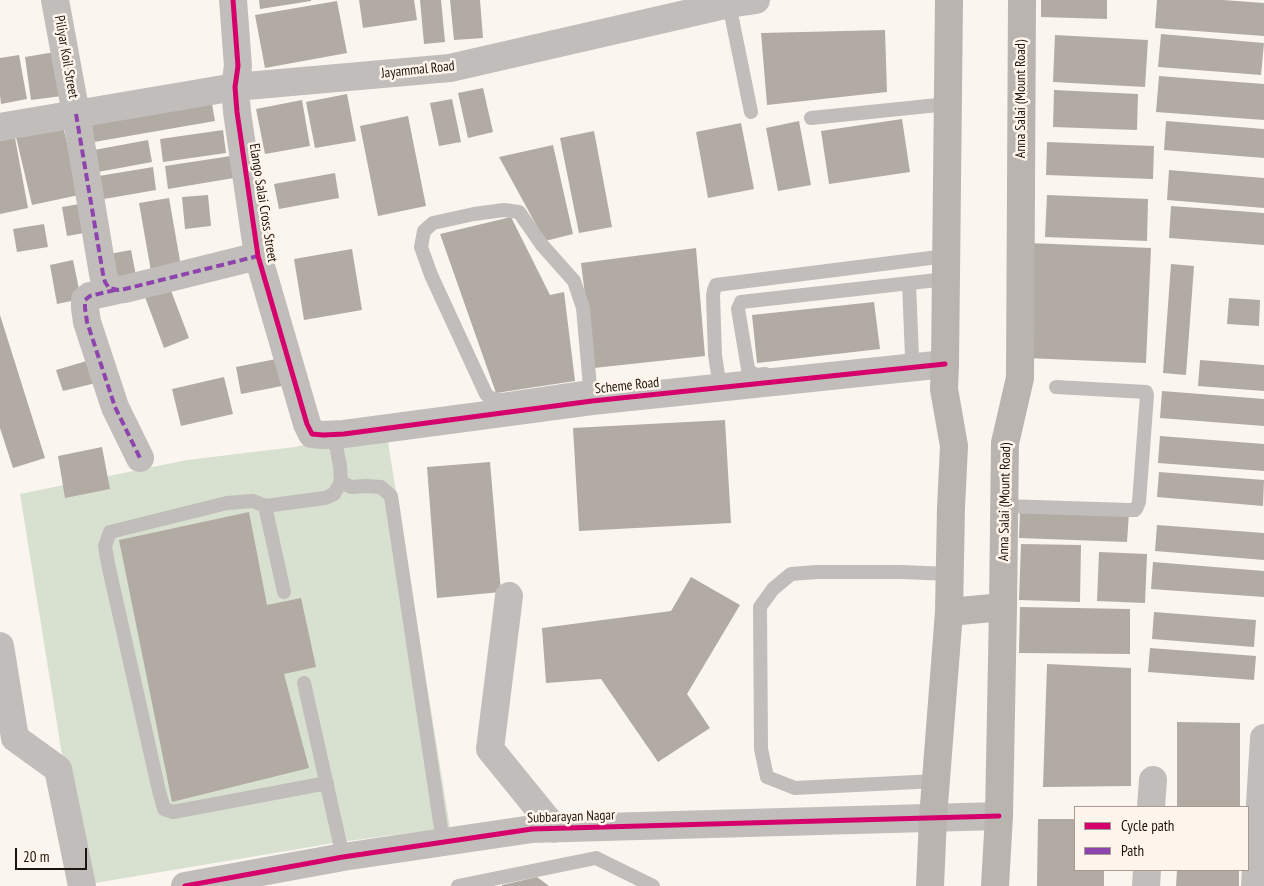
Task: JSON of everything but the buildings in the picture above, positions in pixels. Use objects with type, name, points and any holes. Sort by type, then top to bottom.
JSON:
[{"type":"main road","points":[[930,886],[933,818],[949,612],[954,446],[944,389],[949,0]]},
{"type":"main road","name":"Anna Salai (Mount Road)","points":[[995,886],[999,816],[1005,443],[1020,378],[1022,0]]},
{"type":"main road","points":[[949,612],[1003,607]]},
{"type":"street","name":"Piliyar Koil Street","points":[[55,0],[103,274],[109,288],[118,290]]},
{"type":"street","name":"Elango Salai Cross Street","points":[[233,0],[238,66],[235,87],[237,112],[258,256],[307,424],[323,434]]},
{"type":"street","name":"Jayammal Road","points":[[0,127],[235,87],[450,68],[729,4],[756,0]]},
{"type":"street","points":[[140,458],[115,407],[87,322],[85,300],[90,296],[258,256]]},
{"type":"street","name":"Scheme Road","points":[[323,434],[591,394],[720,388],[945,360]]},
{"type":"street","points":[[509,596],[490,749],[555,829]]},
{"type":"street","points":[[0,646],[16,738],[58,769],[82,886]]},
{"type":"street","points":[[1255,886],[1264,738]]},
{"type":"street","points":[[1151,806],[1153,780]]},
{"type":"street","name":"Subbarayan Nagar","points":[[185,886],[343,857],[532,829],[999,816]]},
{"type":"street","points":[[1146,886],[1147,871]]},
{"type":"lane","points":[[729,4],[751,112]]},
{"type":"lane","points":[[810,118],[948,104]]},
{"type":"lane","points":[[504,210],[519,212],[542,245],[574,281],[583,308],[591,394],[502,400],[489,397],[431,275],[421,247],[424,231],[433,223],[474,214],[504,210]]},
{"type":"lane","points":[[945,360],[912,357],[757,375],[748,369],[738,309],[741,302],[909,283],[946,267]]},
{"type":"lane","points":[[720,388],[715,355],[713,295],[716,285],[946,267]]},
{"type":"lane","points":[[909,283],[912,357]]},
{"type":"lane","points":[[1004,506],[1129,510],[1135,510],[1138,507],[1146,392],[1056,386]]},
{"type":"lane","points":[[323,434],[340,466],[341,482],[334,494],[325,498],[265,506],[253,501],[227,503],[110,532],[105,546],[164,809],[173,812],[326,783]]},
{"type":"lane","points":[[341,482],[351,487],[381,487],[391,496],[443,842]]},
{"type":"lane","points":[[265,506],[284,592]]},
{"type":"lane","points":[[937,781],[795,788],[767,777],[761,749],[760,607],[773,589],[791,574],[817,572],[949,574]]},
{"type":"lane","points":[[304,683],[343,857]]},
{"type":"lane","points":[[458,886],[596,858],[653,886]]},
{"type":"green space","points":[[387,436],[450,828],[340,842],[83,885],[20,494],[187,460],[295,447],[316,442]]},
{"type":"marked path","points":[[76,114],[103,274],[109,288],[125,289],[258,256]]},
{"type":"marked path","points":[[115,290],[90,296],[85,300],[87,322],[115,407],[140,458]]},
{"type":"cycle path","points":[[233,0],[238,66],[235,87],[237,112],[258,256],[307,424],[312,434],[344,434],[592,401],[945,364]]},
{"type":"cycle path","points":[[185,886],[343,857],[532,829],[999,816]]}]
